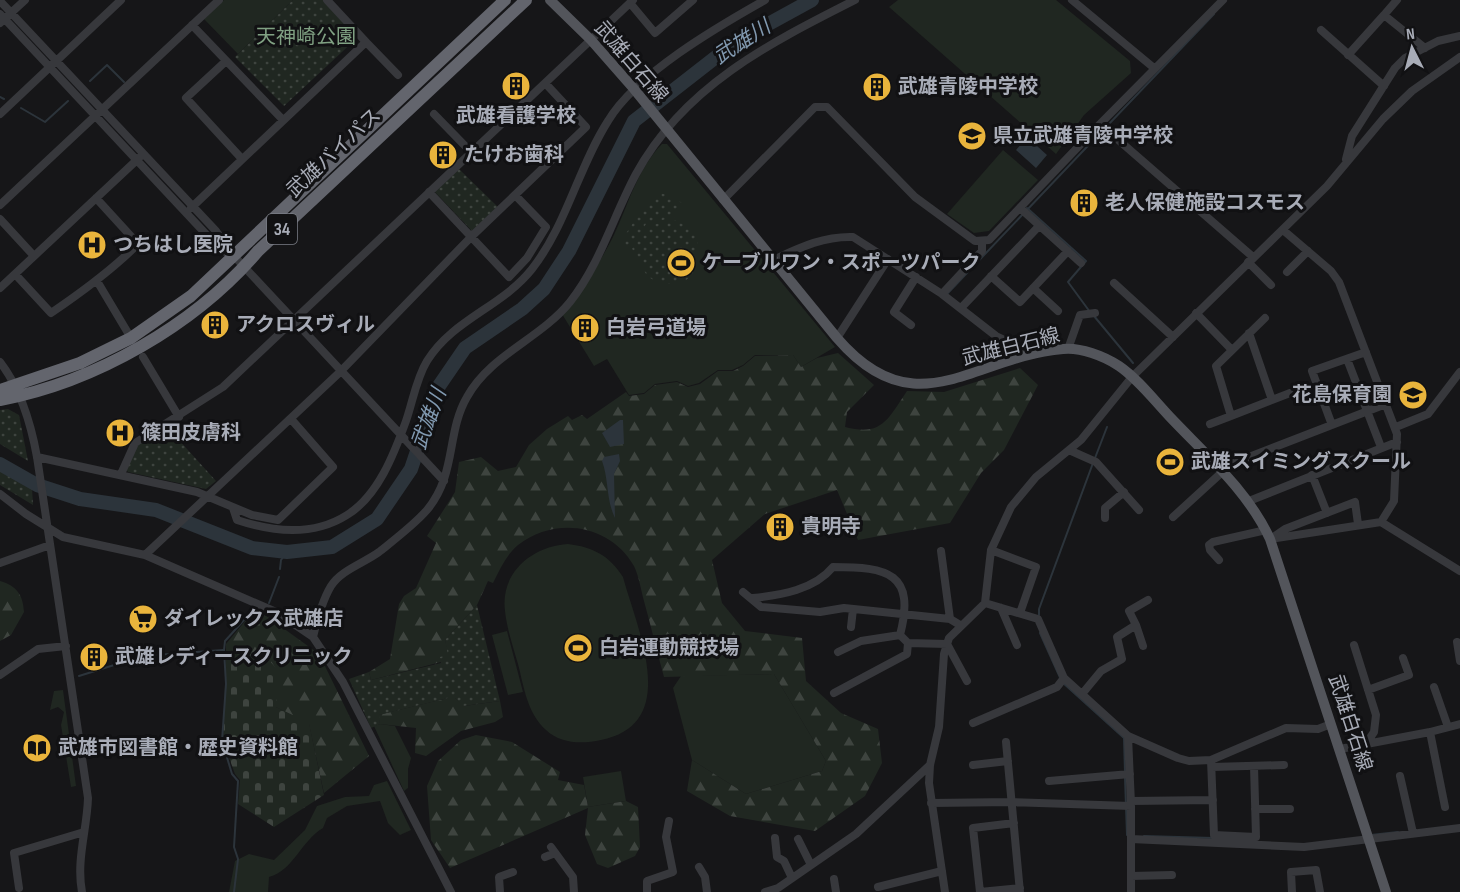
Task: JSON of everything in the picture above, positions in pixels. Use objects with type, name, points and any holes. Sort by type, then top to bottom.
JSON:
[{"type":"highway","name":"武雄バイパス","points":[[0,400],[131,338],[191,296],[235,257],[262,228],[505,0]]},
{"type":"highway","name":"武雄バイパス","points":[[0,390],[17,391],[112,363],[140,348],[195,310],[244,268],[258,251],[526,0]]},
{"type":"main road","name":"武雄白石線","points":[[550,0],[591,39],[635,90],[664,129],[855,358],[875,372],[898,380],[920,384],[949,381],[1036,355],[1068,349],[1105,358],[1132,377],[1249,501],[1268,534],[1386,892]]},
{"type":"street","points":[[4,17],[25,0]]},
{"type":"street","points":[[0,114],[121,0]]},
{"type":"street","points":[[0,205],[219,0]]},
{"type":"street","points":[[327,0],[398,75]]},
{"type":"street","points":[[121,474],[135,443],[223,387],[546,84],[631,1],[655,33],[693,0]]},
{"type":"street","points":[[233,508],[237,520],[278,530],[326,525],[347,515],[367,497],[402,438],[426,363],[444,339],[465,321],[501,298],[531,270],[555,236],[608,121],[635,90],[681,54],[765,0]]},
{"type":"street","points":[[313,637],[332,584],[379,552],[426,512],[444,481],[453,453],[457,423],[466,398],[488,370],[569,303],[598,258],[636,174],[664,129],[686,106],[748,58],[792,32],[855,0]]},
{"type":"street","points":[[1072,0],[1154,68]]},
{"type":"street","points":[[723,200],[815,107],[827,106],[915,197],[975,241],[989,240],[1023,211],[1100,124],[1154,68],[1178,48],[1223,0]]},
{"type":"street","points":[[1348,55],[1398,0]]},
{"type":"street","points":[[0,1],[4,17],[185,213],[218,247],[235,257]]},
{"type":"street","points":[[1384,15],[1425,48]]},
{"type":"street","points":[[4,17],[57,61],[224,240],[244,268],[444,481]]},
{"type":"street","points":[[192,25],[283,120]]},
{"type":"street","points":[[1321,30],[1384,86]]},
{"type":"street","points":[[1346,162],[1352,136],[1395,68],[1405,58],[1425,48],[1460,36]]},
{"type":"street","points":[[185,213],[366,42]]},
{"type":"street","points":[[945,892],[931,803],[930,765],[939,727],[947,644],[960,625],[985,603],[991,550],[1011,507],[1036,477],[1069,450],[1132,377],[1327,186],[1383,119],[1412,92],[1460,57]]},
{"type":"street","points":[[226,61],[186,98],[242,159]]},
{"type":"street","points":[[145,555],[340,372],[471,237],[586,127],[546,84]]},
{"type":"street","points":[[434,114],[471,153]]},
{"type":"street","points":[[1100,124],[1251,260],[1271,285]]},
{"type":"street","points":[[0,288],[144,153]]},
{"type":"street","points":[[429,192],[509,277],[527,258],[546,227],[515,195]]},
{"type":"street","points":[[15,274],[51,313],[97,281],[138,244],[96,198]]},
{"type":"street","points":[[1023,211],[1081,263]]},
{"type":"street","points":[[0,219],[34,256]]},
{"type":"street","points":[[961,308],[1039,226]]},
{"type":"street","points":[[1283,230],[1331,271],[1339,282],[1396,427],[1394,501],[1381,522]]},
{"type":"street","points":[[773,260],[809,243],[839,236],[853,237],[942,294],[996,336],[1036,355]]},
{"type":"street","points":[[942,294],[982,251],[982,242]]},
{"type":"street","points":[[991,276],[1020,302],[1068,251]]},
{"type":"street","points":[[1287,272],[1308,251]]},
{"type":"street","points":[[837,338],[888,259]]},
{"type":"street","points":[[911,325],[894,312],[916,277]]},
{"type":"street","points":[[97,281],[131,338]]},
{"type":"street","points":[[1114,283],[1173,337]]},
{"type":"street","points":[[1033,288],[1058,311]]},
{"type":"street","points":[[1196,313],[1232,350]]},
{"type":"street","points":[[1068,349],[1080,315],[1092,314]]},
{"type":"street","points":[[1231,416],[1216,366],[1265,318]]},
{"type":"street","points":[[1249,333],[1272,400]]},
{"type":"street","points":[[1332,425],[1312,371],[1366,352]]},
{"type":"street","points":[[143,357],[179,417]]},
{"type":"street","points":[[1347,359],[1382,447]]},
{"type":"street","points":[[0,362],[17,391],[32,428],[66,646],[88,798],[78,871],[82,892]]},
{"type":"street","points":[[1396,427],[1428,414],[1460,372]]},
{"type":"street","points":[[1210,424],[1290,393]]},
{"type":"street","points":[[1173,517],[1231,464],[1386,404]]},
{"type":"street","points":[[37,459],[121,474],[252,515],[278,520],[333,467],[291,419]]},
{"type":"street","points":[[1249,501],[1397,442]]},
{"type":"street","points":[[1069,450],[1094,461],[1139,510]]},
{"type":"street","points":[[1312,476],[1326,513]]},
{"type":"street","points":[[1104,518],[1105,508],[1124,492]]},
{"type":"street","points":[[0,494],[26,514],[63,537],[145,555],[267,608],[313,637],[343,682],[451,892]]},
{"type":"street","points":[[1268,534],[1285,530],[1355,502],[1358,524]]},
{"type":"street","points":[[1219,560],[1210,550],[1209,545],[1214,542],[1381,522],[1460,570]]},
{"type":"street","points":[[0,563],[50,545]]},
{"type":"street","points":[[991,550],[1036,567],[1020,613]]},
{"type":"street","points":[[941,551],[950,619]]},
{"type":"street","points":[[753,598],[782,595],[802,588],[825,576],[833,567],[880,569],[891,574],[904,590],[905,616],[900,635]]},
{"type":"street","points":[[743,592],[761,607],[820,612],[854,609],[950,619],[960,625]]},
{"type":"street","points":[[1143,646],[1129,610],[1148,600]]},
{"type":"street","points":[[985,603],[1038,619],[1064,678],[1128,736],[1189,761],[1254,766],[1284,765]]},
{"type":"street","points":[[1001,608],[1017,645]]},
{"type":"street","points":[[851,627],[854,609]]},
{"type":"street","points":[[1082,694],[1101,671],[1122,659],[1117,637],[1136,625]]},
{"type":"street","points":[[900,635],[908,643],[947,644]]},
{"type":"street","points":[[838,652],[861,642],[900,635]]},
{"type":"street","points":[[1449,649],[1458,641]]},
{"type":"street","points":[[1458,641],[1460,661]]},
{"type":"street","points":[[834,693],[907,654],[908,643]]},
{"type":"street","points":[[947,644],[967,681]]},
{"type":"street","points":[[1354,645],[1376,715],[1374,732],[1366,744]]},
{"type":"street","points":[[0,675],[38,649],[66,646]]},
{"type":"street","points":[[1368,690],[1409,675],[1403,658]]},
{"type":"street","points":[[973,723],[1057,687],[1064,678]]},
{"type":"street","points":[[1434,687],[1448,727]]},
{"type":"street","points":[[1212,763],[1286,728],[1318,729],[1331,724]]},
{"type":"street","points":[[1340,749],[1460,724]]},
{"type":"street","points":[[1430,732],[1445,807]]},
{"type":"street","points":[[1128,736],[1131,892]]},
{"type":"street","points":[[1006,742],[1014,823],[1020,890],[980,892],[974,828],[1014,823]]},
{"type":"street","points":[[973,765],[1008,762]]},
{"type":"street","points":[[1212,763],[1214,834],[1256,837],[1254,766]]},
{"type":"street","points":[[765,892],[792,878],[856,834],[930,765]]},
{"type":"street","points":[[1048,781],[1130,774]]},
{"type":"street","points":[[1401,777],[1413,833]]},
{"type":"street","points":[[931,803],[1131,804],[1213,800]]},
{"type":"street","points":[[1255,809],[1290,809]]},
{"type":"street","points":[[647,892],[647,881],[673,872],[666,837],[669,821]]},
{"type":"street","points":[[1131,839],[1304,847],[1460,828]]},
{"type":"street","points":[[19,888],[14,853],[84,832]]},
{"type":"street","points":[[775,838],[777,857],[784,861],[792,878]]},
{"type":"street","points":[[798,839],[811,865]]},
{"type":"street","points":[[544,857],[553,850],[573,877],[574,892]]},
{"type":"street","points":[[699,867],[705,877],[707,892]]},
{"type":"street","points":[[1292,892],[1292,872],[1316,870],[1320,892]]},
{"type":"street","points":[[878,887],[942,871]]},
{"type":"street","points":[[500,892],[499,877],[513,872]]},
{"type":"street","points":[[1131,876],[1172,875]]},
{"type":"street","points":[[834,879],[836,892]]},
{"type":"green space","points":[[224,0],[293,0],[238,54],[204,19]]},
{"type":"green space","name":"天神崎公園","points":[[293,0],[323,0],[357,38],[284,106],[235,57]]},
{"type":"green space","points":[[898,0],[1056,0],[1130,61],[1131,73],[1084,115],[1056,154],[889,7]]},
{"type":"green space","name":"ケーブルワン・スポーツパーク","points":[[662,144],[667,144],[835,347],[801,367],[793,355],[755,355],[743,365],[732,370],[718,370],[699,383],[688,386],[677,381],[655,384],[644,393],[629,395],[607,359],[594,366],[562,314],[602,257],[639,176]]},
{"type":"green space","points":[[1003,150],[1038,180],[989,231],[974,233],[947,214]]},
{"type":"green space","points":[[459,169],[498,207],[472,231],[435,192]]},
{"type":"green space","points":[[659,193],[684,204],[675,217],[646,224],[630,248],[621,241],[647,202]]},
{"type":"green space","points":[[676,220],[700,235],[695,265],[693,273],[681,282],[661,283],[648,276],[632,249],[647,226]]},
{"type":"green space","points":[[838,353],[874,385],[847,412],[845,427],[868,430],[883,423],[907,391],[944,392],[1020,368],[1038,385],[1004,450],[981,473],[950,523],[858,540],[837,490],[765,514],[712,560],[722,603],[745,631],[802,638],[806,681],[841,713],[878,729],[882,763],[865,796],[815,831],[730,816],[687,791],[692,760],[746,794],[822,771],[826,761],[774,674],[664,677],[634,566],[624,552],[611,541],[597,533],[581,529],[548,530],[518,545],[504,562],[493,583],[488,581],[477,605],[445,640],[449,655],[441,662],[371,680],[369,672],[390,659],[399,604],[404,596],[416,588],[436,543],[427,536],[455,492],[459,462],[481,457],[498,471],[516,467],[529,445],[547,429],[568,416],[572,420],[582,415],[587,419],[626,392],[629,396],[644,394],[655,385],[677,382],[688,387],[700,384],[718,371],[733,371],[743,366],[755,356],[793,355],[801,367],[817,358]]},
{"type":"green space","points":[[8,409],[19,415],[28,461],[0,444],[0,410]]},
{"type":"green space","points":[[168,428],[216,481],[206,489],[128,472],[126,469],[138,445]]},
{"type":"green space","points":[[0,469],[32,488],[33,505],[0,485]]},
{"type":"green space","name":"白岩運動競技場","points":[[568,544],[593,550],[606,558],[618,570],[623,577],[644,647],[648,672],[647,695],[641,715],[626,731],[601,740],[572,742],[558,738],[546,730],[534,716],[524,691],[505,611],[508,584],[522,564],[543,550]]},
{"type":"green space","points":[[0,581],[18,592],[24,612],[11,635],[0,641]]},
{"type":"green space","points":[[477,605],[500,701],[463,706],[455,698],[448,698],[379,715],[380,724],[371,728],[349,679],[369,672],[371,680],[441,663],[440,657],[448,655],[445,640]]},
{"type":"green space","points":[[265,615],[319,654],[369,756],[324,793],[309,724],[276,707],[266,657],[226,655],[226,644],[246,620]]},
{"type":"green space","points":[[507,631],[523,692],[508,695],[492,635]]},
{"type":"green space","points":[[226,655],[266,657],[277,669],[276,707],[309,723],[324,795],[274,827],[238,804],[240,780],[235,774],[223,741]]},
{"type":"green space","points":[[774,674],[826,761],[822,771],[746,794],[692,760],[673,688],[681,676]]},
{"type":"green space","points":[[63,690],[76,786],[71,787],[61,725],[64,712],[58,707],[50,710],[54,691]]},
{"type":"green space","points":[[455,698],[464,706],[500,701],[503,717],[495,722],[461,731],[426,756],[415,753],[416,728],[380,724],[378,715]]},
{"type":"green space","points":[[380,724],[395,726],[411,758],[408,769],[408,788],[404,791],[374,726]]},
{"type":"green space","points":[[476,735],[512,742],[560,772],[558,780],[584,785],[588,807],[626,801],[638,807],[640,847],[635,856],[608,868],[597,864],[585,835],[588,808],[450,868],[431,840],[427,786],[438,761],[461,740]]},
{"type":"green space","points":[[621,771],[626,801],[588,807],[583,777]]},
{"type":"green space","points":[[387,781],[411,830],[400,835],[388,823],[380,801],[347,806],[327,818],[323,828],[309,840],[291,862],[269,877],[268,892],[229,892],[235,861],[249,854],[274,860],[305,830],[317,806],[345,797],[369,796],[374,785]]},
{"type":"shaded area","points":[[1027,137],[1047,155],[1036,168],[1016,150]]},
{"type":"shaded area","points":[[623,420],[624,444],[610,447],[602,433]]},
{"type":"shaded area","points":[[619,454],[620,461],[614,474],[615,518],[602,461],[604,457]]},
{"type":"waterway","name":"武雄川","points":[[0,464],[37,485],[80,499],[156,510],[252,548],[287,552],[332,547],[377,519],[411,469],[439,386],[465,348],[522,309],[544,289],[569,251],[634,121],[734,43],[812,0]]},
{"type":"waterway","points":[[1108,125],[1214,14]]},
{"type":"waterway","points":[[90,81],[107,65],[124,82]]},
{"type":"waterway","points":[[0,97],[4,99]]},
{"type":"waterway","points":[[21,108],[45,122],[68,101]]},
{"type":"waterway","points":[[947,294],[1102,131]]},
{"type":"waterway","points":[[1027,208],[1086,261],[1068,282],[1090,312]]},
{"type":"waterway","points":[[1094,316],[1133,363]]},
{"type":"waterway","points":[[1095,458],[1107,427]]},
{"type":"waterway","points":[[1039,615],[1039,609],[1093,463]]},
{"type":"waterway","points":[[280,569],[281,560],[287,552]]},
{"type":"waterway","points":[[269,603],[279,577]]},
{"type":"waterway","points":[[234,892],[238,859],[234,847],[238,781],[232,774],[222,741],[226,684],[224,650],[225,641],[244,620],[259,613]]},
{"type":"waterway","points":[[1040,633],[1062,682],[1124,738],[1125,772]]},
{"type":"waterway","points":[[79,676],[143,656],[223,650]]},
{"type":"waterway","points":[[1125,778],[1127,835],[1129,836]]},
{"type":"waterway","points":[[1371,835],[1398,832]]},
{"type":"waterway","points":[[1144,836],[1213,838]]},
{"type":"waterway","points":[[1228,839],[1249,841]]},
{"type":"place","name":"武雄看護学校","points":[[516,86]]},
{"type":"place","name":"武雄青陵中学校","points":[[877,87]]},
{"type":"place","name":"県立武雄青陵中学校","points":[[972,136]]},
{"type":"place","name":"たけお歯科","points":[[443,155]]},
{"type":"place","name":"老人保健施設コスモス","points":[[1084,203]]},
{"type":"place","name":"つちはし医院","points":[[92,245]]},
{"type":"place","name":"ケーブルワン・スポーツパーク","points":[[681,263]]},
{"type":"place","name":"アクロスヴィル","points":[[215,325]]},
{"type":"place","name":"白岩弓道場","points":[[585,328]]},
{"type":"place","name":"花島保育園","points":[[1413,395]]},
{"type":"place","name":"篠田皮膚科","points":[[120,433]]},
{"type":"place","name":"武雄スイミングスクール","points":[[1170,462]]},
{"type":"place","name":"貴明寺","points":[[780,527]]},
{"type":"place","name":"ダイレックス武雄店","points":[[143,619]]},
{"type":"place","name":"白岩運動競技場","points":[[578,648]]},
{"type":"place","name":"武雄レディースクリニック","points":[[94,657]]},
{"type":"place","name":"武雄市図書館・歴史資料館","points":[[37,748]]}]
